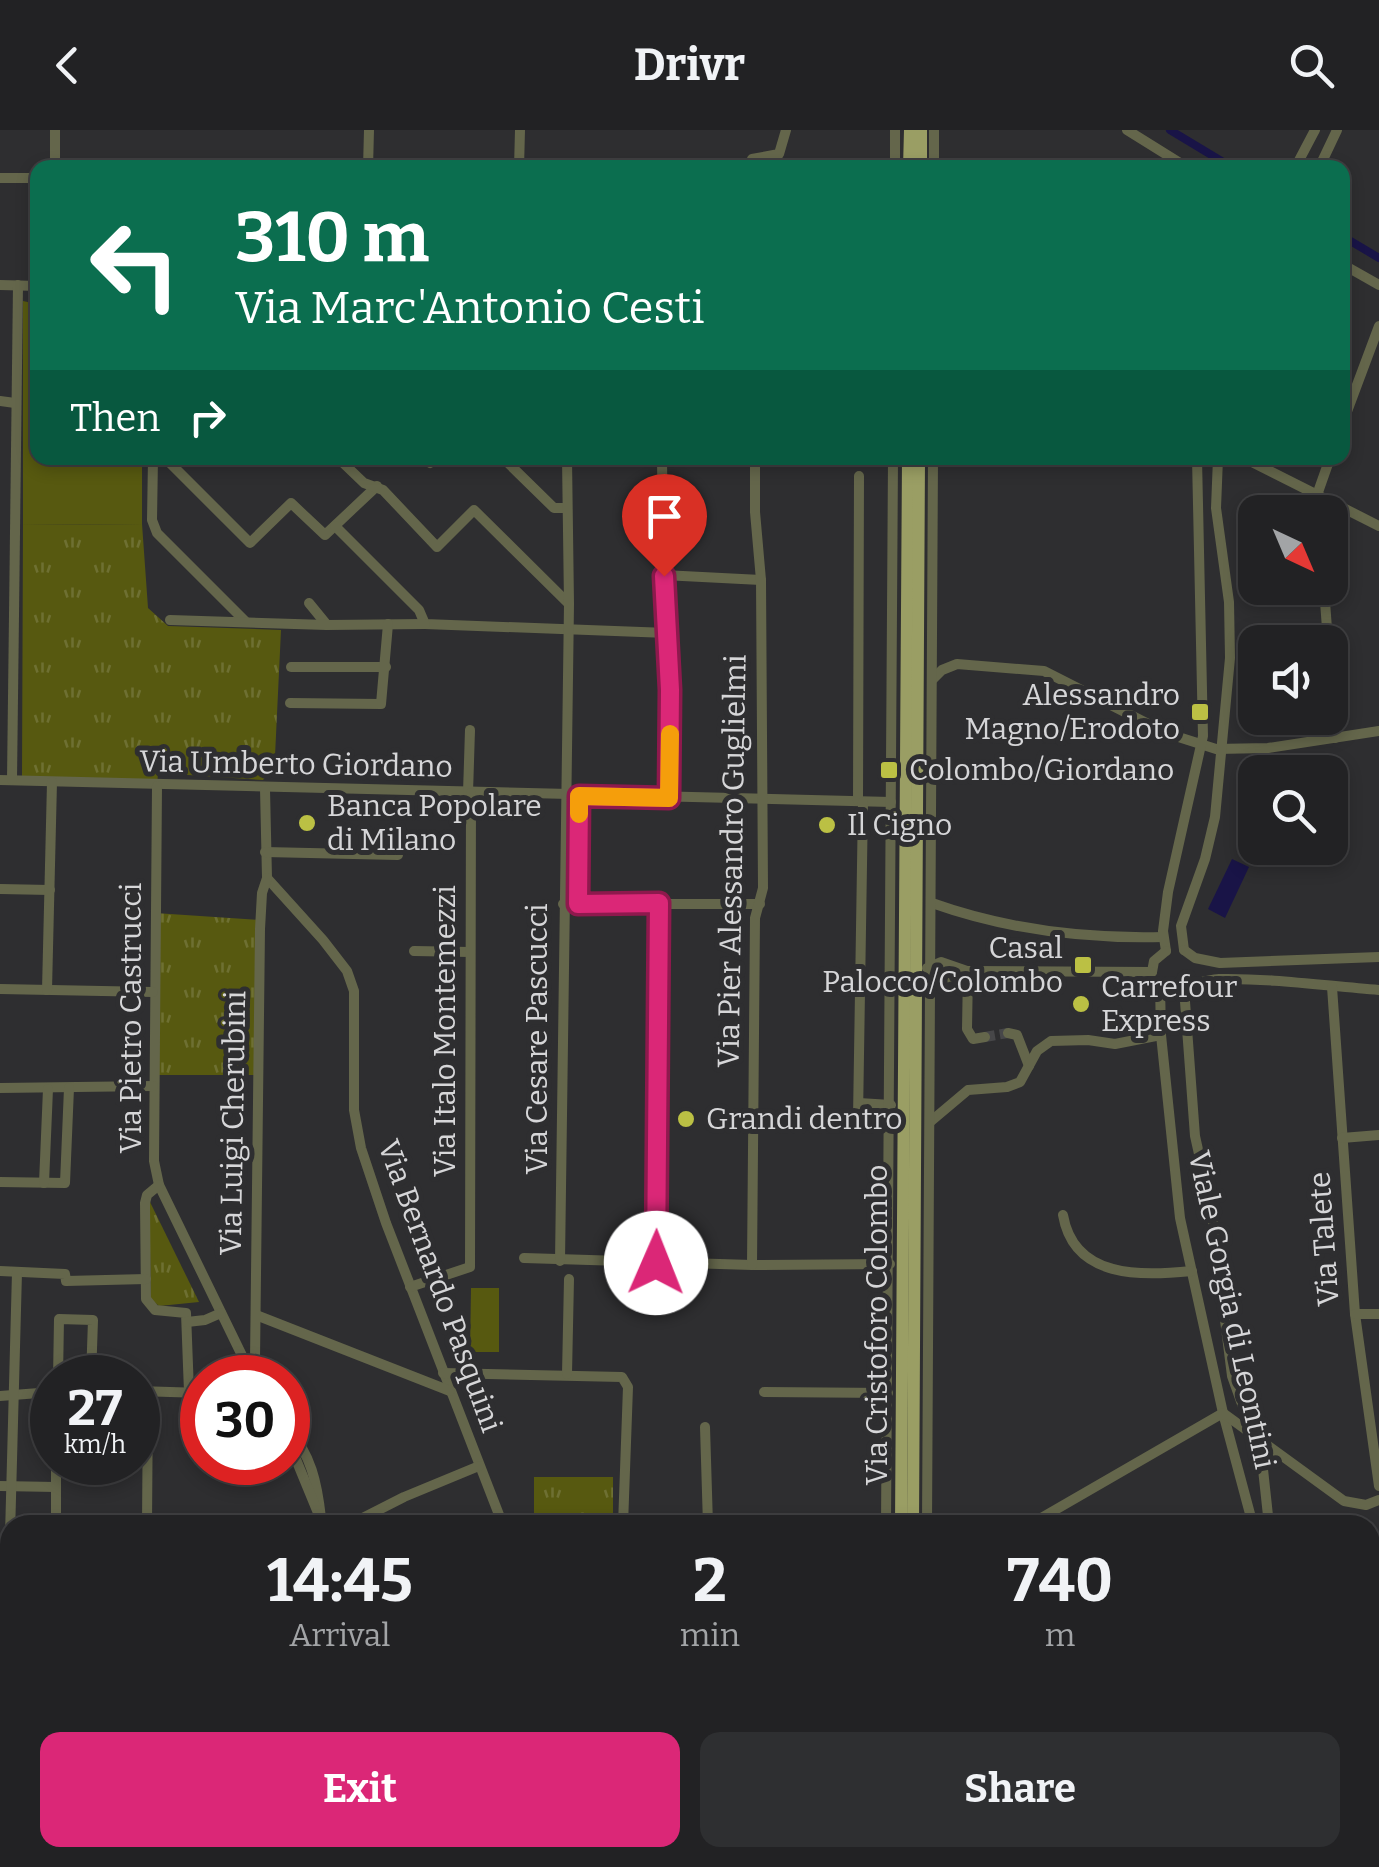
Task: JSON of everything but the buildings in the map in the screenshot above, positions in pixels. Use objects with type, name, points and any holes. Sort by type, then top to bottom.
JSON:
[{"type":"main road","points":[[909,160],[910,130]]},
{"type":"main road","points":[[921,130],[921,160]]},
{"type":"main road","name":"Via Cristoforo Colombo","points":[[901,1515],[915,974],[906,765],[908,465]]},
{"type":"main road","name":"Via Cristoforo Colombo","points":[[913,1515],[919,465]]},
{"type":"street","points":[[55,130],[55,160]]},
{"type":"street","points":[[368,160],[369,130]]},
{"type":"street","points":[[519,160],[520,130]]},
{"type":"street","points":[[752,159],[779,154],[786,130]]},
{"type":"street","points":[[894,160],[895,130]]},
{"type":"street","points":[[934,130],[934,160]]},
{"type":"street","points":[[1128,130],[1175,160]]},
{"type":"street","points":[[1299,160],[1315,130]]},
{"type":"street","points":[[1324,160],[1337,130]]},
{"type":"street","points":[[0,178],[30,178]]},
{"type":"street","points":[[1350,269],[1379,286]]},
{"type":"street","points":[[0,284],[30,286]]},
{"type":"street","points":[[6,780],[18,285]]},
{"type":"street","points":[[1350,404],[1379,326]]},
{"type":"street","points":[[0,401],[16,403]]},
{"type":"street","points":[[152,465],[152,520],[158,532],[245,621]]},
{"type":"street","points":[[172,465],[250,543],[291,503],[325,535],[377,486]]},
{"type":"street","points":[[345,465],[364,483],[377,486],[437,546],[474,510],[569,604]]},
{"type":"street","points":[[510,465],[554,508],[568,508]]},
{"type":"street","name":"Via Cesare Pascucci","points":[[560,1261],[568,465]]},
{"type":"street","points":[[662,465],[669,798]]},
{"type":"street","name":"Via Pier Alessandro Guglielmi","points":[[752,1266],[755,918],[763,888],[761,580],[754,512],[756,465]]},
{"type":"street","name":"Via Cristoforo Colombo","points":[[893,465],[892,802],[930,1122],[928,1515]]},
{"type":"street","name":"Via Cristoforo Colombo","points":[[886,1515],[891,1105],[932,903],[933,465]]},
{"type":"street","points":[[1166,951],[1163,938],[1171,876],[1202,746],[1197,465]]},
{"type":"street","points":[[1184,950],[1180,926],[1210,838],[1230,629],[1216,508],[1218,465]]},
{"type":"street","points":[[1258,465],[1317,495],[1328,465]]},
{"type":"street","points":[[858,1118],[859,476]]},
{"type":"street","points":[[1348,510],[1379,526]]},
{"type":"street","points":[[335,526],[419,610],[426,624]]},
{"type":"street","points":[[664,576],[761,580]]},
{"type":"street","points":[[309,603],[327,625]]},
{"type":"street","points":[[170,620],[668,633]]},
{"type":"street","points":[[290,703],[381,704],[388,624]]},
{"type":"street","points":[[933,646],[958,664]]},
{"type":"street","points":[[933,679],[942,670],[958,664],[1044,671],[1166,733],[1221,750],[1268,748],[1379,731]]},
{"type":"street","points":[[292,667],[386,667]]},
{"type":"street","name":"Via Italo Montemezzi","points":[[410,1288],[470,1267],[470,730]]},
{"type":"street","points":[[893,782],[906,765]]},
{"type":"street","name":"Via Umberto Giordano","points":[[6,780],[892,802]]},
{"type":"street","points":[[47,990],[52,782]]},
{"type":"street","name":"Via Pietro Castrucci","points":[[146,1279],[147,1195],[159,1185],[154,1161],[153,1086],[158,786]]},
{"type":"street","points":[[265,789],[267,878]]},
{"type":"street","name":"Via Cesare Pascucci","points":[[578,904],[579,796]]},
{"type":"street","points":[[264,852],[398,855]]},
{"type":"street","name":"Via Bernardo Pasquini","points":[[267,878],[347,971],[354,991],[354,1110],[361,1148],[410,1288],[500,1515]]},
{"type":"street","name":"Via Luigi Cherubini","points":[[256,1355],[260,929],[267,878]]},
{"type":"street","points":[[0,889],[50,890]]},
{"type":"street","points":[[656,1263],[659,903]]},
{"type":"street","points":[[932,903],[1000,923],[1068,936],[1163,938]]},
{"type":"street","points":[[562,904],[760,904]]},
{"type":"street","points":[[1379,957],[1220,964],[1195,958],[1184,950],[1166,951],[1154,961],[1152,972],[1160,984],[1188,987],[1214,980],[1241,980],[1379,990]]},
{"type":"street","points":[[414,952],[470,952]]},
{"type":"street","points":[[1188,987],[1199,974],[1195,958]]},
{"type":"street","points":[[915,974],[942,979],[968,971],[1152,972]]},
{"type":"street","points":[[968,971],[966,1029],[979,1038]]},
{"type":"street","name":"Viale Gorgia di Leontini","points":[[1160,984],[1161,1036],[1178,1201],[1223,1413],[1250,1515]]},
{"type":"street","name":"Via Talete","points":[[1332,986],[1354,1314],[1379,1486]]},
{"type":"street","name":"Viale Gorgia di Leontini","points":[[1188,987],[1195,1136],[1212,1208],[1232,1376],[1262,1460],[1268,1515]]},
{"type":"street","points":[[0,989],[153,992]]},
{"type":"street","points":[[1008,1032],[1022,1041],[1029,1066]]},
{"type":"street","points":[[930,1122],[964,1092],[1016,1084],[1024,1079],[1040,1048],[1051,1041],[1115,1044],[1161,1036]]},
{"type":"street","points":[[0,1088],[153,1086]]},
{"type":"street","points":[[0,1182],[66,1183],[69,1088]]},
{"type":"street","points":[[44,1183],[48,1089]]},
{"type":"street","points":[[859,1103],[891,1105]]},
{"type":"street","points":[[1342,1138],[1379,1135]]},
{"type":"street","name":"Via Cristoforo Colombo","points":[[914,1192],[930,1172]]},
{"type":"street","points":[[159,1185],[242,1355]]},
{"type":"street","points":[[1063,1215],[1074,1246],[1090,1260],[1108,1268],[1158,1274],[1192,1271]]},
{"type":"street","points":[[524,1258],[752,1266],[890,1264]]},
{"type":"street","points":[[0,1271],[65,1274],[66,1281],[146,1279],[146,1299],[155,1310],[186,1314],[187,1355]]},
{"type":"street","points":[[7,1515],[17,1272]]},
{"type":"street","points":[[567,1374],[569,1278]]},
{"type":"street","points":[[0,1312],[15,1311]]},
{"type":"street","points":[[186,1322],[221,1313]]},
{"type":"street","points":[[1354,1314],[1379,1314]]},
{"type":"street","points":[[256,1315],[450,1391]]},
{"type":"street","points":[[58,1355],[59,1319],[92,1320],[91,1355]]},
{"type":"street","points":[[444,1374],[616,1374],[628,1382],[624,1515]]},
{"type":"street","points":[[770,1395],[888,1393]]},
{"type":"street","points":[[0,1396],[30,1394]]},
{"type":"street","points":[[1046,1515],[1223,1413],[1344,1501],[1366,1505],[1379,1500]]},
{"type":"street","points":[[705,1426],[708,1515]]},
{"type":"street","points":[[310,1461],[321,1515]]},
{"type":"street","points":[[369,1515],[479,1466]]},
{"type":"street","points":[[146,1485],[147,1515]]},
{"type":"street","points":[[307,1485],[319,1515]]},
{"type":"street","points":[[6,1486],[56,1487],[56,1515]]},
{"type":"green space","points":[[23,301],[30,302],[30,465],[142,465],[142,524],[23,525]]},
{"type":"green space","points":[[142,524],[148,608],[168,626],[281,630],[274,777],[267,775],[263,780],[158,773],[157,786],[22,780],[23,525]]},
{"type":"green space","points":[[155,913],[261,920],[259,1075],[153,1075]]},
{"type":"green space","points":[[149,1200],[199,1302],[159,1306],[151,1299]]},
{"type":"green space","points":[[471,1288],[499,1288],[499,1352],[470,1352]]},
{"type":"green space","points":[[534,1477],[613,1477],[613,1515],[534,1515]]},
{"type":"shaded area","points":[[1232,859],[1249,867],[1225,918],[1208,909]]},
{"type":"waterway","points":[[1170,130],[1220,160]]},
{"type":"waterway","points":[[1350,241],[1379,258]]},
{"type":"tunnel","points":[[985,1037],[1008,1033]]},
{"type":"slow traffic","points":[[579,814],[579,796],[669,798],[670,734]]},
{"type":"place","name":"Alessandro Magno/Erodoto","points":[[1200,712]]},
{"type":"place","name":"Colombo/Giordano","points":[[889,770]]},
{"type":"place","name":"Banca Popolare di Milano","points":[[307,823]]},
{"type":"place","name":"Il Cigno","points":[[827,825]]},
{"type":"place","name":"Casal Palocco/Colombo","points":[[1083,965]]},
{"type":"place","name":"Carrefour Express","points":[[1081,1004]]},
{"type":"place","name":"Grandi dentro","points":[[686,1119]]},
{"type":"route","points":[[656,1263],[659,903],[578,904],[579,796],[669,798],[670,690],[664,576]]}]
